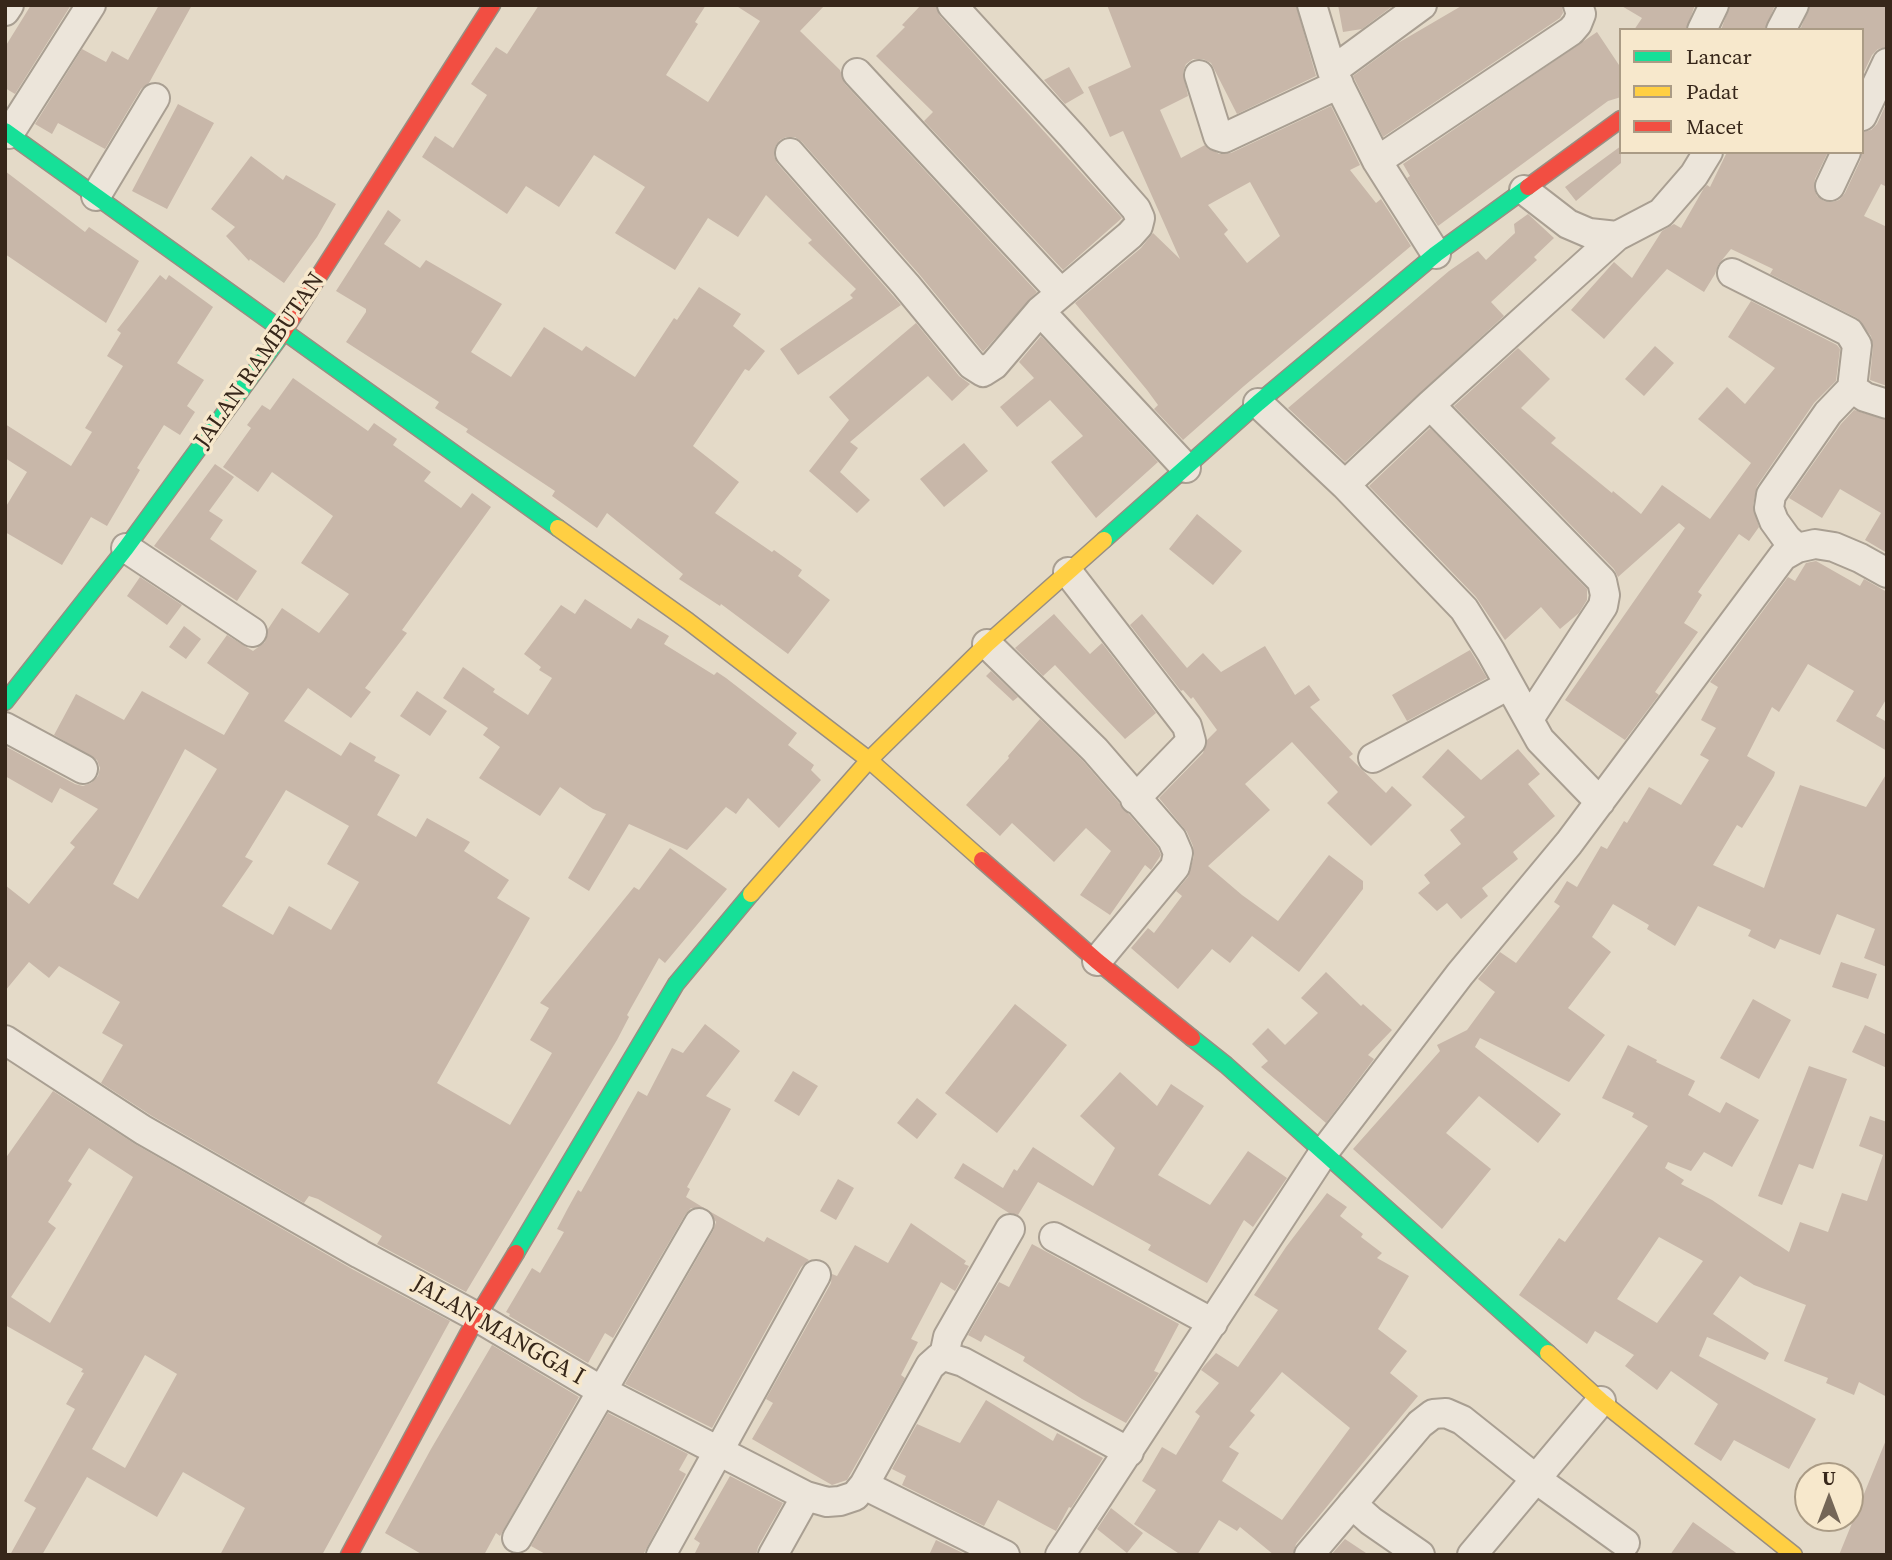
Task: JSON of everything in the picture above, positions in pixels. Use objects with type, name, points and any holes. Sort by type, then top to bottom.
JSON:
[{"type":"street","points":[[5,11],[9,5]]},
{"type":"street","points":[[91,5],[7,133],[688,621],[869,760],[1097,961],[1226,1065],[1601,1401],[1794,1555]]},
{"type":"street","name":"JALAN RAMBUTAN","points":[[5,702],[126,548],[285,331],[492,5]]},
{"type":"street","points":[[790,153],[979,372],[994,365],[1050,302],[1139,226],[1140,218],[1136,209],[1072,136],[952,5]]},
{"type":"street","points":[[1312,5],[1336,78],[1377,161],[1436,254]]},
{"type":"street","points":[[1199,75],[1218,136],[1224,138],[1336,78],[1422,5]]},
{"type":"street","points":[[1377,161],[1571,31],[1581,14],[1578,5]]},
{"type":"street","points":[[1703,28],[1714,5]]},
{"type":"street","points":[[1782,28],[1794,5]]},
{"type":"street","points":[[1864,112],[1887,63]]},
{"type":"street","points":[[857,74],[1186,468]]},
{"type":"street","points":[[96,196],[155,98]]},
{"type":"street","points":[[349,1555],[477,1317],[676,984],[783,856],[869,760],[987,644],[1258,403],[1436,254],[1619,120]]},
{"type":"street","points":[[1345,485],[1616,236],[1661,213],[1693,176],[1707,154]]},
{"type":"street","points":[[1830,186],[1845,154]]},
{"type":"street","points":[[1524,190],[1568,224],[1589,233],[1616,236]]},
{"type":"street","points":[[1732,273],[1849,332],[1857,345],[1852,388],[1828,413],[1771,495],[1769,508],[1774,521],[1797,548]]},
{"type":"street","points":[[1852,388],[1865,397],[1887,404]]},
{"type":"street","points":[[1258,403],[1345,485],[1464,608],[1539,740],[1601,802]]},
{"type":"street","points":[[1430,405],[1602,581],[1605,595],[1603,606],[1529,719]]},
{"type":"street","points":[[1060,1555],[1324,1152],[1460,974],[1601,802],[1783,556],[1797,548],[1815,544],[1834,547],[1887,573]]},
{"type":"street","points":[[126,548],[252,632]]},
{"type":"street","points":[[1068,572],[1187,726],[1191,741],[1135,799]]},
{"type":"street","points":[[987,644],[1095,750],[1172,839],[1179,858],[1175,867],[1097,961]]},
{"type":"street","points":[[1373,758],[1509,685]]},
{"type":"street","points":[[5,727],[83,769]]},
{"type":"street","name":"JALAN MANGGA I","points":[[5,1041],[144,1130],[360,1254],[477,1317],[602,1391],[719,1452],[806,1496],[827,1502],[855,1496],[864,1485]]},
{"type":"street","points":[[517,1538],[699,1223]]},
{"type":"street","points":[[944,1356],[948,1337],[1010,1229]]},
{"type":"street","points":[[1054,1237],[1213,1323]]},
{"type":"street","points":[[661,1555],[816,1275]]},
{"type":"street","points":[[1004,1555],[864,1485],[930,1366],[939,1358],[944,1356],[963,1362],[1129,1452]]},
{"type":"street","points":[[1472,1555],[1601,1401]]},
{"type":"street","points":[[1309,1555],[1420,1424],[1433,1415],[1447,1413],[1462,1420],[1535,1479],[1625,1543]]},
{"type":"street","points":[[773,1555],[806,1496]]},
{"type":"street","points":[[1352,1504],[1371,1521],[1420,1555]]},
{"type":"building","points":[[31,5],[71,5],[15,94],[5,88],[5,47]]},
{"type":"building","points":[[159,5],[192,5],[149,83],[141,89],[105,149],[58,123],[52,134],[35,124],[82,49],[106,62],[112,51],[128,60]]},
{"type":"building","points":[[539,5],[706,5],[695,22],[698,24],[666,75],[708,102],[760,21],[735,5],[825,5],[800,31],[840,70],[845,84],[1037,292],[983,352],[919,274],[795,137],[780,140],[775,147],[774,156],[777,163],[901,305],[798,375],[780,349],[853,298],[850,295],[856,289],[808,243],[812,240],[766,195],[738,237],[708,218],[675,270],[615,233],[645,187],[594,155],[559,207],[526,186],[507,214],[422,157],[435,136],[453,148],[487,95],[471,84],[496,47],[507,54]]},
{"type":"building","points":[[921,5],[936,5],[940,16],[1122,218],[1063,270],[924,121],[933,112],[876,56],[905,27],[902,25]]},
{"type":"building","points":[[1107,5],[1296,5],[1316,76],[1237,114],[1211,63],[1203,59],[1193,59],[1186,64],[1183,72],[1188,96],[1160,110],[1181,158],[1205,145],[1219,154],[1231,153],[1331,106],[1360,165],[1350,170],[1376,203],[1381,199],[1411,246],[1183,440],[1154,409],[1158,405],[1147,390],[1075,303],[1141,248],[1153,233],[1180,259],[1123,131],[1110,137],[1088,87],[1131,67]],"holes":[[[1250,182],[1280,236],[1247,263],[1224,234],[1228,230],[1208,205]]]},
{"type":"building","points":[[1338,5],[1394,5],[1362,29],[1343,32]]},
{"type":"building","points":[[1463,5],[1562,5],[1563,13],[1560,18],[1383,137],[1353,76],[1398,43]]},
{"type":"building","points":[[1620,5],[1695,5],[1687,28],[1635,28],[1642,18]]},
{"type":"building","points":[[1730,5],[1775,5],[1766,28],[1722,28]]},
{"type":"building","points":[[1810,5],[1887,5],[1887,47],[1878,49],[1872,55],[1864,72],[1864,28],[1801,28]]},
{"type":"building","points":[[1597,32],[1619,65],[1619,98],[1608,101],[1438,226],[1407,178],[1410,176],[1403,164]]},
{"type":"building","points":[[1069,67],[1084,93],[1065,104],[1044,80]]},
{"type":"building","points":[[1887,102],[1887,187],[1881,184],[1864,216],[1887,227],[1887,386],[1870,380],[1873,346],[1871,336],[1857,318],[1770,274],[1773,269],[1731,249],[1718,265],[1704,292],[1667,269],[1604,339],[1571,310],[1614,262],[1632,278],[1662,231],[1674,224],[1681,228],[1704,188],[1707,185],[1710,187],[1726,154],[1827,154],[1815,179],[1814,188],[1817,196],[1832,202],[1839,200],[1845,193],[1861,154],[1864,154],[1864,132],[1871,130],[1877,124]]},
{"type":"building","points":[[178,104],[214,123],[167,209],[132,191]]},
{"type":"building","points":[[1619,147],[1621,163],[1576,201],[1565,187]]},
{"type":"building","points":[[251,156],[283,180],[286,175],[336,204],[317,237],[284,283],[250,259],[249,261],[226,236],[235,227],[211,209]]},
{"type":"building","points":[[5,171],[85,232],[89,227],[139,261],[106,323],[5,254]]},
{"type":"building","points":[[388,210],[401,220],[384,244],[420,268],[426,260],[502,304],[471,352],[511,377],[544,327],[582,351],[586,346],[635,377],[674,318],[677,320],[699,287],[741,314],[733,326],[765,351],[749,371],[745,369],[693,446],[739,482],[715,513],[802,570],[798,576],[830,600],[788,654],[721,604],[720,606],[679,579],[683,574],[607,513],[597,528],[552,496],[555,491],[466,432],[468,429],[435,408],[439,402],[346,342],[366,309],[336,291]]},
{"type":"building","points":[[1528,214],[1554,238],[1534,257],[1537,260],[1491,302],[1504,316],[1345,462],[1288,408],[1449,271],[1478,251],[1486,260],[1515,233],[1514,224]]},
{"type":"building","points":[[160,275],[166,280],[169,275],[213,307],[177,363],[204,380],[187,406],[195,412],[180,435],[164,425],[137,468],[140,470],[107,526],[91,517],[62,565],[5,532],[5,508],[27,472],[5,458],[5,424],[71,466],[92,432],[85,428],[123,366],[107,356],[121,333],[117,330]]},
{"type":"building","points":[[1751,301],[1837,345],[1840,349],[1836,381],[1814,403],[1757,486],[1753,506],[1759,527],[1749,541],[1739,534],[1698,592],[1702,595],[1684,623],[1698,632],[1655,692],[1659,695],[1625,740],[1565,700],[1685,528],[1679,523],[1618,577],[1614,569],[1454,406],[1518,348],[1550,379],[1521,408],[1556,438],[1551,443],[1641,514],[1662,485],[1710,519],[1751,463],[1698,419],[1727,387],[1745,404],[1775,368],[1728,337]]},
{"type":"building","points":[[916,323],[959,376],[970,384],[952,401],[928,376],[850,442],[858,448],[840,472],[870,500],[857,513],[809,471],[849,420],[829,397]]},
{"type":"building","points":[[1041,336],[1158,462],[1096,518],[1051,462],[1083,436],[1050,400],[1017,427],[1000,407],[1034,378],[1019,362]]},
{"type":"building","points":[[1655,346],[1674,363],[1644,396],[1625,379]]},
{"type":"building","points":[[293,378],[368,431],[374,423],[397,439],[393,445],[431,472],[424,481],[461,508],[472,493],[491,507],[402,630],[407,633],[365,688],[371,692],[351,718],[308,688],[284,721],[341,756],[350,742],[376,757],[374,761],[400,775],[377,815],[416,837],[427,818],[470,842],[464,851],[509,880],[497,898],[530,918],[437,1083],[510,1125],[552,1053],[530,1040],[549,1008],[540,1003],[634,887],[639,890],[670,848],[727,889],[665,963],[659,958],[627,1015],[629,1017],[617,1040],[466,1292],[377,1244],[382,1236],[318,1199],[309,1196],[304,1203],[152,1116],[101,1083],[123,1045],[102,1033],[120,1002],[59,966],[49,978],[29,962],[5,991],[5,885],[29,904],[75,847],[70,843],[98,809],[60,788],[52,803],[5,776],[5,746],[75,784],[83,786],[91,783],[98,776],[100,768],[97,760],[54,735],[76,694],[124,720],[142,691],[224,735],[249,693],[207,663],[227,635],[253,651],[265,642],[268,629],[282,608],[319,633],[349,594],[301,563],[333,516],[272,472],[258,492],[223,467],[251,428],[247,425],[262,405],[270,410]],"holes":[[[185,749],[217,769],[138,899],[113,884]],[[286,790],[349,826],[327,864],[359,882],[331,930],[289,906],[273,935],[222,906],[253,861],[245,857]]]},
{"type":"building","points":[[1854,410],[1887,420],[1887,553],[1865,540],[1881,513],[1840,489],[1822,518],[1789,498],[1841,424]]},
{"type":"building","points":[[1430,428],[1587,589],[1587,600],[1579,613],[1560,629],[1541,607],[1505,640],[1476,597],[1369,486]]},
{"type":"building","points":[[964,443],[988,471],[944,507],[920,479]]},
{"type":"building","points":[[215,464],[234,477],[209,511],[223,520],[210,539],[257,571],[237,601],[154,546]]},
{"type":"building","points":[[1197,514],[1242,551],[1213,585],[1169,549]]},
{"type":"building","points":[[1816,561],[1860,586],[1864,579],[1887,592],[1887,698],[1876,716],[1887,722],[1887,751],[1836,721],[1854,691],[1808,664],[1779,712],[1772,707],[1747,756],[1775,772],[1774,776],[1742,828],[1737,825],[1713,865],[1764,888],[1800,785],[1866,807],[1887,773],[1887,967],[1864,958],[1875,929],[1837,914],[1820,955],[1780,939],[1775,949],[1748,936],[1751,930],[1698,906],[1675,946],[1647,929],[1649,925],[1613,904],[1592,937],[1611,952],[1568,1008],[1605,1035],[1569,1082],[1480,1038],[1475,1047],[1561,1114],[1538,1143],[1479,1096],[1446,1133],[1491,1169],[1442,1229],[1353,1149],[1440,1051],[1437,1045],[1467,1030],[1495,992],[1478,979],[1500,952],[1516,963],[1560,906],[1554,902],[1567,881],[1577,887],[1601,846],[1607,849],[1649,787],[1681,805],[1709,760],[1700,755],[1716,728],[1701,720],[1718,687],[1710,682],[1788,577],[1795,581],[1806,563]]},
{"type":"building","points":[[140,577],[182,605],[167,625],[127,596]]},
{"type":"building","points":[[585,599],[631,629],[638,618],[669,636],[664,644],[714,675],[717,672],[726,678],[797,733],[788,745],[814,765],[811,770],[821,780],[779,828],[748,798],[736,814],[726,807],[687,850],[629,824],[589,891],[568,878],[606,814],[593,809],[560,787],[540,816],[479,778],[500,747],[483,735],[488,728],[443,698],[463,667],[495,689],[493,692],[528,715],[552,678],[539,670],[541,667],[524,654],[561,605],[575,614]]},
{"type":"building","points":[[1054,614],[1090,654],[1102,643],[1156,713],[1125,739],[1055,665],[1043,676],[1015,648]]},
{"type":"building","points":[[1142,614],[1187,668],[1203,653],[1221,672],[1265,646],[1295,695],[1309,685],[1320,700],[1310,707],[1353,754],[1349,757],[1386,793],[1392,786],[1412,805],[1371,846],[1327,803],[1338,792],[1292,742],[1245,784],[1270,810],[1208,866],[1242,895],[1278,921],[1329,855],[1363,881],[1363,889],[1299,972],[1252,936],[1230,963],[1212,949],[1178,989],[1131,948],[1148,928],[1154,933],[1182,896],[1176,891],[1188,877],[1194,856],[1187,832],[1159,798],[1203,753],[1207,740],[1217,730],[1193,697],[1191,699],[1181,691],[1130,625]]},
{"type":"building","points":[[184,626],[201,639],[186,659],[169,647]]},
{"type":"building","points":[[1470,650],[1487,678],[1407,721],[1392,695]]},
{"type":"building","points":[[991,671],[1018,697],[1013,701],[986,676]]},
{"type":"building","points":[[417,691],[447,711],[430,736],[400,716]]},
{"type":"building","points":[[1040,719],[1083,761],[1158,848],[1161,855],[1151,870],[1145,865],[1110,915],[1080,895],[1111,851],[1086,828],[1054,862],[1012,823],[1000,836],[966,805]]},
{"type":"building","points":[[1448,749],[1481,780],[1518,749],[1540,774],[1528,784],[1555,816],[1513,852],[1518,859],[1482,888],[1488,896],[1461,919],[1447,903],[1437,911],[1418,893],[1430,883],[1424,875],[1461,844],[1450,830],[1465,817],[1422,777]]},
{"type":"building","points":[[1841,962],[1877,974],[1868,999],[1832,987]]},
{"type":"building","points":[[1326,972],[1361,1006],[1363,1004],[1392,1030],[1368,1055],[1374,1059],[1326,1123],[1261,1067],[1268,1061],[1252,1044],[1268,1028],[1285,1045],[1318,1013],[1301,998]]},
{"type":"building","points":[[1753,999],[1791,1020],[1759,1079],[1720,1058]]},
{"type":"building","points":[[1015,1004],[1067,1045],[997,1133],[945,1093]]},
{"type":"building","points":[[705,1024],[740,1051],[706,1096],[731,1109],[687,1187],[690,1189],[686,1197],[704,1208],[691,1208],[685,1215],[613,1338],[605,1333],[588,1363],[506,1312],[532,1268],[540,1273],[564,1232],[557,1229],[568,1208],[578,1190],[581,1192],[638,1091],[647,1096],[672,1048],[683,1053]]},
{"type":"building","points":[[1865,1025],[1887,1035],[1887,1068],[1852,1052]]},
{"type":"building","points":[[1628,1045],[1695,1081],[1688,1095],[1720,1113],[1726,1102],[1759,1120],[1732,1167],[1704,1152],[1691,1171],[1668,1162],[1665,1168],[1684,1180],[1681,1184],[1712,1200],[1789,1252],[1800,1222],[1828,1232],[1842,1193],[1867,1201],[1883,1155],[1859,1146],[1870,1116],[1887,1122],[1887,1397],[1859,1382],[1854,1395],[1826,1383],[1828,1378],[1784,1361],[1806,1305],[1754,1285],[1740,1276],[1713,1314],[1769,1353],[1765,1360],[1707,1337],[1699,1356],[1816,1419],[1789,1469],[1734,1440],[1721,1461],[1694,1444],[1718,1404],[1671,1371],[1657,1390],[1625,1366],[1634,1355],[1595,1331],[1587,1344],[1519,1295],[1559,1238],[1565,1242],[1648,1126],[1632,1117],[1634,1113],[1602,1098]],"holes":[[[1659,1237],[1703,1261],[1657,1323],[1617,1299]]]},
{"type":"building","points":[[1809,1066],[1847,1079],[1813,1169],[1799,1164],[1782,1205],[1758,1196]]},
{"type":"building","points":[[793,1071],[818,1086],[799,1116],[774,1101]]},
{"type":"building","points":[[1120,1072],[1157,1106],[1171,1084],[1204,1106],[1158,1175],[1210,1205],[1248,1151],[1287,1178],[1253,1227],[1244,1220],[1207,1283],[1148,1250],[1151,1245],[1038,1182],[1018,1215],[1009,1213],[954,1178],[963,1163],[1003,1188],[1014,1169],[1017,1171],[1033,1147],[1093,1186],[1115,1148],[1080,1116]]},
{"type":"building","points":[[53,1091],[135,1144],[352,1269],[450,1321],[322,1555],[220,1555],[245,1508],[183,1472],[157,1517],[87,1477],[42,1555],[10,1555],[36,1508],[24,1501],[75,1409],[66,1404],[84,1373],[81,1372],[83,1369],[5,1325],[5,1159]],"holes":[[[89,1148],[133,1177],[50,1323],[11,1297],[56,1228],[48,1222],[72,1184],[68,1181]],[[145,1355],[177,1374],[125,1468],[92,1449]]]},
{"type":"building","points":[[917,1098],[937,1114],[917,1139],[897,1123]]},
{"type":"building","points":[[838,1179],[854,1188],[836,1220],[820,1211]]},
{"type":"building","points":[[1327,1193],[1347,1207],[1340,1216],[1382,1253],[1377,1258],[1409,1276],[1378,1329],[1407,1351],[1390,1373],[1418,1396],[1296,1544],[1293,1555],[1274,1555],[1240,1527],[1237,1531],[1219,1520],[1197,1555],[1181,1555],[1134,1524],[1156,1490],[1142,1481],[1162,1447],[1176,1455],[1200,1416],[1195,1412],[1219,1383],[1201,1370],[1216,1353],[1238,1367],[1278,1310],[1254,1295]],"holes":[[[1282,1372],[1350,1428],[1282,1520],[1222,1481],[1239,1453],[1229,1447],[1255,1415],[1250,1411]]]},
{"type":"building","points":[[709,1211],[764,1242],[767,1237],[809,1260],[801,1267],[712,1428],[625,1384],[713,1231],[716,1222]]},
{"type":"building","points":[[911,1223],[966,1261],[964,1264],[969,1266],[955,1291],[941,1282],[911,1339],[918,1342],[901,1375],[905,1378],[847,1480],[832,1485],[752,1439],[773,1403],[766,1399],[831,1283],[832,1274],[837,1276],[855,1245],[888,1263]]},
{"type":"building","points":[[1032,1244],[1179,1324],[1154,1371],[1159,1373],[1126,1423],[1082,1399],[1023,1361],[1025,1357],[985,1335],[981,1342],[968,1335],[999,1282],[1009,1287]]},
{"type":"building","points":[[492,1345],[579,1397],[500,1536],[496,1533],[484,1555],[423,1555],[385,1533]]},
{"type":"building","points":[[986,1400],[1053,1441],[1057,1433],[1103,1458],[1056,1531],[998,1500],[984,1526],[902,1485],[906,1476],[892,1469],[917,1424],[960,1443]]},
{"type":"building","points":[[608,1413],[688,1454],[679,1470],[686,1474],[643,1555],[547,1555],[531,1546]]},
{"type":"building","points":[[1886,1440],[1887,1555],[1839,1555],[1848,1532],[1864,1532],[1864,1494]]},
{"type":"building","points":[[730,1476],[783,1503],[756,1555],[694,1555],[700,1543],[694,1539]]},
{"type":"building","points":[[1111,1508],[1143,1533],[1127,1553],[1097,1529]]},
{"type":"building","points":[[1693,1522],[1739,1555],[1670,1555]]},
{"type":"building","points":[[1345,1539],[1369,1555],[1331,1555]]},
{"type":"building","points":[[936,1540],[967,1555],[929,1555]]},
{"type":"traffic: fast","points":[[5,131],[558,528]]},
{"type":"traffic: fast","points":[[1104,540],[1258,403],[1436,254],[1528,187]]},
{"type":"traffic: fast","points":[[5,702],[126,548],[280,337]]},
{"type":"traffic: fast","points":[[516,1253],[676,984],[751,894]]},
{"type":"traffic: fast","points":[[1192,1038],[1226,1065],[1548,1353]]},
{"type":"traffic: slow","points":[[558,528],[688,621],[869,760],[982,860]]},
{"type":"traffic: slow","points":[[751,894],[869,760],[987,644],[1104,540]]},
{"type":"traffic: slow","points":[[1548,1353],[1601,1401],[1794,1555]]},
{"type":"traffic: jam","points":[[280,337],[492,5]]},
{"type":"traffic: jam","points":[[1528,187],[1619,120]]},
{"type":"traffic: jam","points":[[982,860],[1097,961],[1192,1038]]},
{"type":"traffic: jam","points":[[349,1555],[477,1317],[516,1253]]}]
